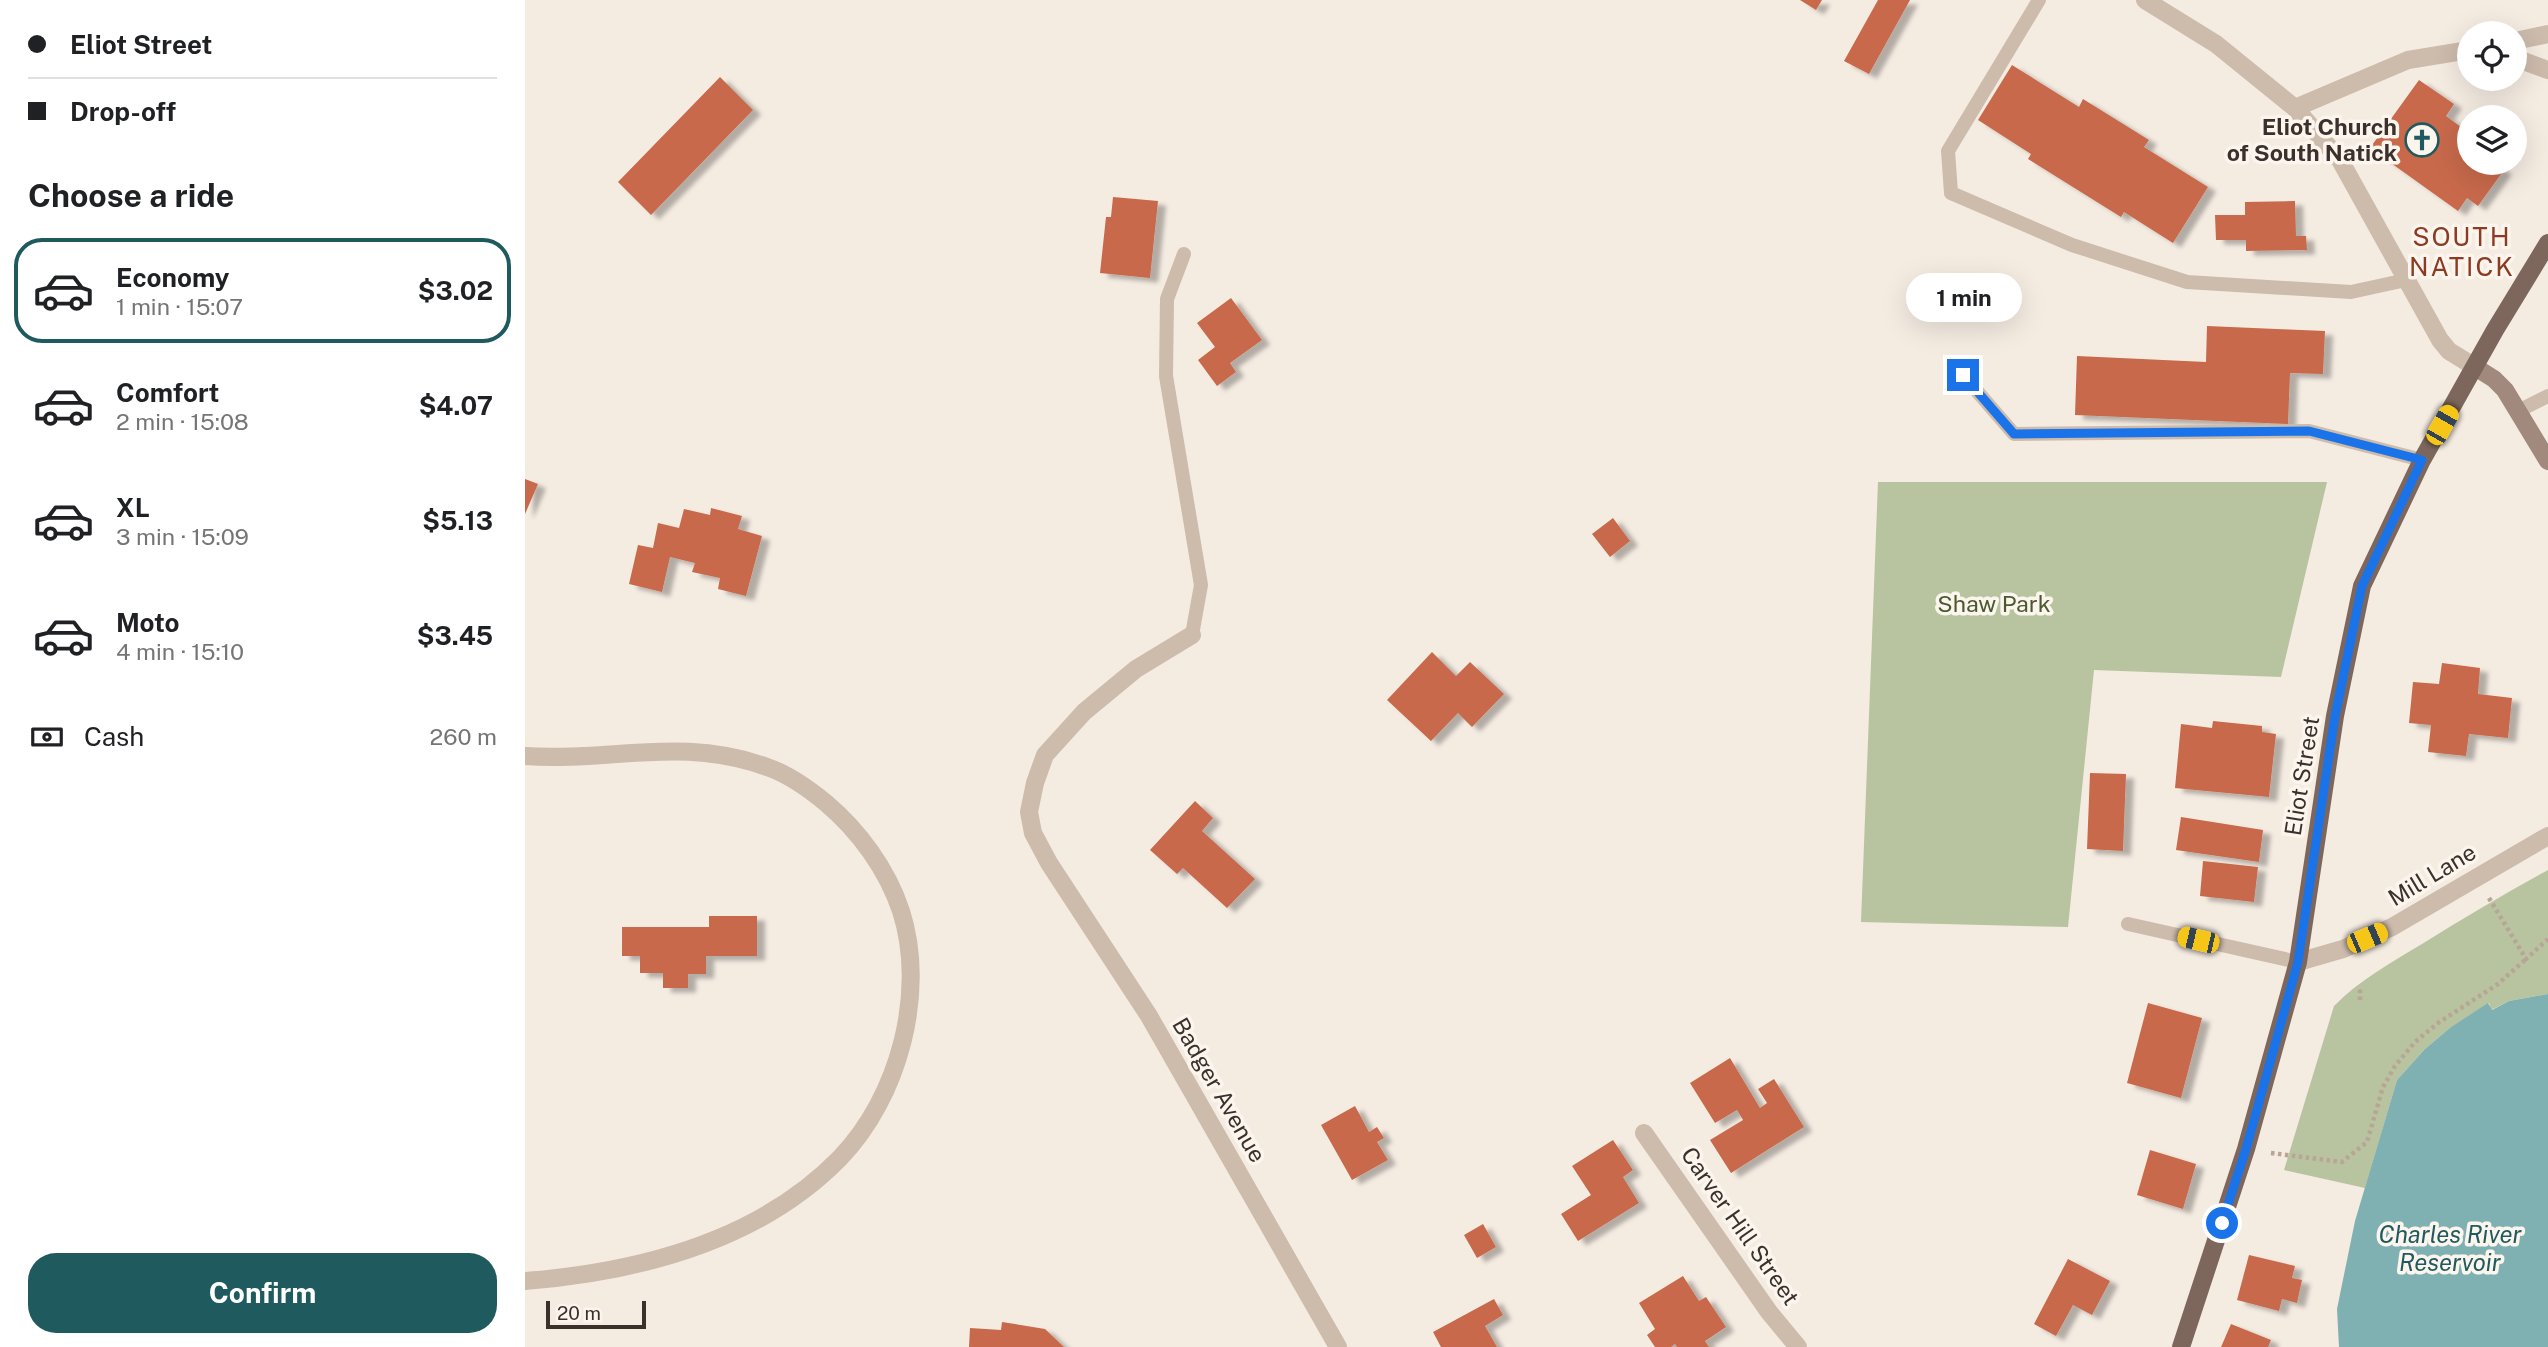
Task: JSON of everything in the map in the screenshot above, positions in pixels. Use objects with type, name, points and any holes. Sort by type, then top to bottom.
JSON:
[{"type":"main road","name":"Eliot Street","points":[[2181,1347],[2246,1149],[2298,962],[2335,716],[2362,586],[2422,460],[2548,243]]},
{"type":"main road","points":[[2475,367],[2500,384],[2548,461]]},
{"type":"street","points":[[2145,0],[2216,44],[2295,108],[2340,160],[2443,344],[2449,351],[2475,367]]},
{"type":"street","points":[[2527,38],[2548,34]]},
{"type":"street","points":[[2295,108],[2408,60],[2457,52]]},
{"type":"street","points":[[2527,62],[2548,70]]},
{"type":"street","name":"Badger Avenue","points":[[1192,635],[1125,678],[1084,712],[1045,755],[1029,812],[1033,833],[1049,863],[1149,1016],[1338,1347]]},
{"type":"street","points":[[525,756],[696,751],[736,758],[770,768],[811,791],[842,817],[867,847],[886,878],[901,911],[909,949],[906,1028],[896,1070],[880,1102],[841,1157],[815,1180],[757,1218],[722,1236],[685,1250],[606,1272],[525,1281]]},
{"type":"street","name":"Mill Lane","points":[[2298,962],[2343,948],[2392,927],[2548,836]]},
{"type":"street","name":"Carver Hill Street","points":[[1644,1133],[1769,1312],[1798,1347]]},
{"type":"lane","points":[[2039,0],[1948,151],[1951,193],[2072,245],[2187,282],[2351,292],[2406,280]]},
{"type":"lane","points":[[1184,254],[1167,299],[1166,376],[1201,585],[1192,635]]},
{"type":"lane","points":[[1963,375],[2014,434],[2309,431],[2422,460]]},
{"type":"lane","points":[[2518,411],[2548,396]]},
{"type":"lane","points":[[2128,924],[2298,962]]},
{"type":"path","points":[[2476,876],[2526,959]]},
{"type":"path","points":[[2246,1149],[2342,1163],[2367,1142],[2383,1087],[2395,1066],[2415,1042],[2438,1023],[2498,984],[2548,939]]},
{"type":"path","points":[[2360,987],[2360,1000]]},
{"type":"green space","name":"Shaw Park","points":[[1878,482],[2327,482],[2281,677],[2094,670],[2068,927],[1861,922]]},
{"type":"green space","points":[[2548,870],[2548,994],[2509,1001],[2491,1010],[2489,1003],[2451,1027],[2425,1049],[2397,1080],[2365,1188],[2284,1170],[2334,1006],[2387,965]]},
{"type":"water","name":"Charles River Reservoir","points":[[2548,994],[2548,1347],[2339,1347],[2337,1309],[2355,1221],[2397,1080],[2425,1049],[2451,1027],[2488,1003],[2492,1010],[2509,1001]]},
{"type":"building","points":[[1800,0],[1822,0],[1816,10]]},
{"type":"building","points":[[1878,0],[1910,0],[1869,74],[1844,61]]},
{"type":"building","points":[[2012,65],[2079,107],[2083,99],[2149,140],[2144,147],[2208,187],[2173,243],[2124,212],[2121,217],[2028,159],[2031,154],[1978,120]]},
{"type":"building","points":[[720,77],[753,110],[651,215],[618,182]]},
{"type":"building","name":"Eliot Church of South Natick","points":[[2419,80],[2454,104],[2446,116],[2457,124],[2457,175],[2500,175],[2478,206],[2467,198],[2458,211],[2370,148]]},
{"type":"building","points":[[1113,197],[1158,201],[1150,278],[1100,273],[1106,217],[1111,217]]},
{"type":"building","points":[[2295,201],[2296,236],[2306,236],[2307,250],[2246,251],[2246,240],[2216,240],[2215,215],[2245,215],[2245,202]]},
{"type":"building","points":[[1231,298],[1262,340],[1230,363],[1236,372],[1217,386],[1198,360],[1215,347],[1197,323]]},
{"type":"building","points":[[2207,326],[2325,331],[2323,374],[2290,373],[2288,424],[2075,415],[2077,356],[2206,362]]},
{"type":"building","points":[[525,479],[538,484],[525,514]]},
{"type":"building","points":[[711,508],[742,516],[738,529],[762,536],[746,596],[718,589],[720,578],[692,572],[695,563],[670,557],[662,592],[629,584],[638,545],[653,548],[658,523],[679,528],[684,509],[710,515]]},
{"type":"building","points":[[1613,518],[1630,541],[1610,557],[1592,534]]},
{"type":"building","points":[[1432,652],[1456,676],[1470,662],[1504,694],[1472,727],[1458,713],[1431,741],[1387,700]]},
{"type":"building","points":[[2442,663],[2480,668],[2478,694],[2512,698],[2508,738],[2469,734],[2466,756],[2428,752],[2431,725],[2409,723],[2413,682],[2439,684]]},
{"type":"building","points":[[2213,721],[2262,726],[2262,732],[2276,734],[2269,797],[2175,788],[2181,724],[2212,728]]},
{"type":"building","points":[[2090,773],[2126,774],[2123,851],[2087,849]]},
{"type":"building","points":[[1195,801],[1213,818],[1202,831],[1255,879],[1227,908],[1183,868],[1177,874],[1150,850]]},
{"type":"building","points":[[2181,817],[2263,830],[2259,862],[2176,850]]},
{"type":"building","points":[[2203,861],[2258,867],[2254,902],[2200,896]]},
{"type":"building","points":[[709,916],[757,916],[757,956],[706,956],[706,974],[688,974],[688,988],[663,988],[663,973],[640,973],[640,956],[622,956],[622,927],[709,927]]},
{"type":"building","points":[[2148,1003],[2202,1018],[2181,1098],[2127,1083]]},
{"type":"building","points":[[1730,1058],[1760,1108],[1767,1103],[1758,1089],[1774,1079],[1804,1127],[1731,1173],[1710,1140],[1743,1120],[1737,1110],[1715,1123],[1690,1083]]},
{"type":"building","points":[[1355,1106],[1369,1132],[1377,1127],[1384,1138],[1377,1142],[1388,1160],[1352,1180],[1321,1125]]},
{"type":"building","points":[[1613,1140],[1633,1170],[1623,1177],[1639,1203],[1578,1241],[1561,1214],[1591,1195],[1572,1166]]},
{"type":"building","points":[[2150,1150],[2196,1164],[2183,1209],[2137,1195]]},
{"type":"building","points":[[1483,1224],[1496,1247],[1477,1258],[1464,1235]]},
{"type":"building","points":[[2249,1255],[2295,1266],[2292,1278],[2302,1280],[2297,1303],[2282,1299],[2279,1311],[2237,1300]]},
{"type":"building","points":[[2068,1259],[2110,1281],[2092,1315],[2073,1305],[2056,1336],[2034,1324]]},
{"type":"building","points":[[1683,1276],[1699,1301],[1706,1297],[1726,1327],[1705,1341],[1709,1347],[1677,1347],[1675,1344],[1671,1347],[1655,1347],[1647,1335],[1655,1329],[1639,1303]]},
{"type":"building","points":[[1494,1299],[1503,1315],[1485,1326],[1497,1347],[1441,1347],[1433,1332]]},
{"type":"building","points":[[1002,1322],[1045,1329],[1064,1347],[969,1347],[970,1328],[1001,1330]]},
{"type":"building","points":[[2231,1324],[2271,1340],[2268,1347],[2221,1347]]},
{"type":"place","name":"Eliot Church of South Natick","points":[[2422,140]]},
{"type":"district","name":"SOUTH NATICK","points":[[2462,252]]},
{"type":"route","points":[[1963,375],[2014,434],[2309,431],[2422,460],[2362,586],[2335,716],[2298,962],[2246,1149],[2222,1223]]}]
